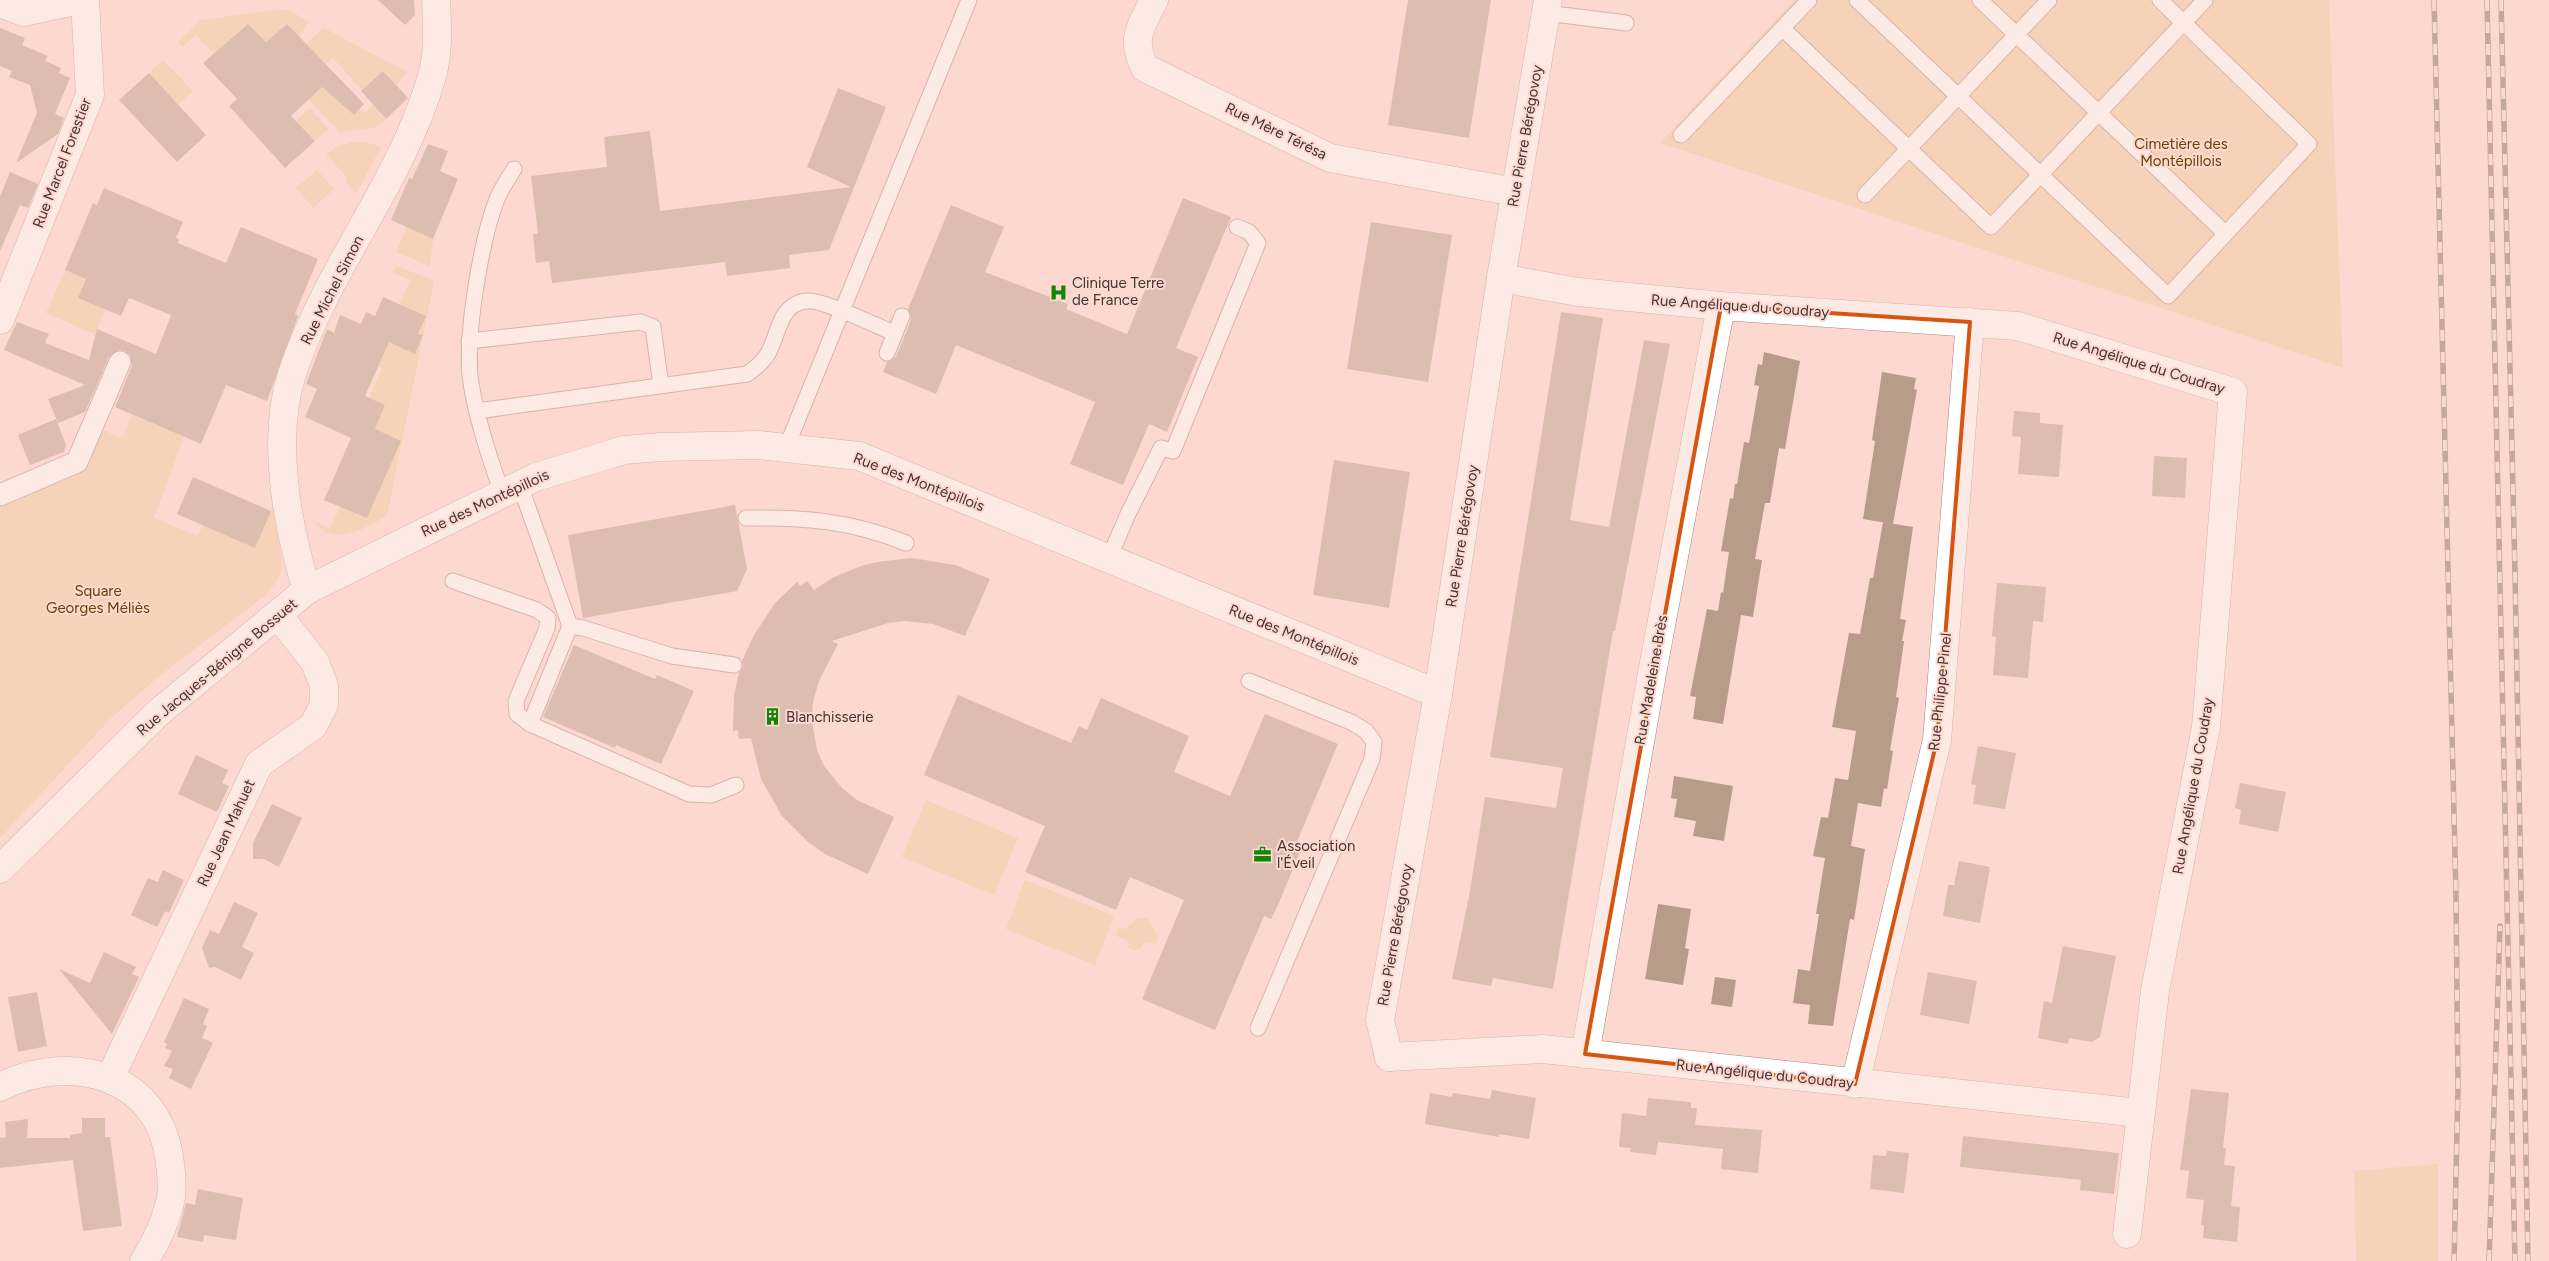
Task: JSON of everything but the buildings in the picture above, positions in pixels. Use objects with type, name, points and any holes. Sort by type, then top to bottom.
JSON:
[{"type":"street","points":[[0,3],[22,12],[80,0]]},
{"type":"street","name":"Rue Marcel Forestier","points":[[0,320],[90,95],[85,0]]},
{"type":"street","name":"Rue Michel Simon","points":[[307,590],[295,553],[286,498],[284,418],[292,375],[310,329],[421,114],[432,74],[436,48],[436,0]]},
{"type":"street","name":"Rue Mère Térésa","points":[[1154,0],[1136,35],[1138,53],[1145,68],[1330,158],[1515,192]]},
{"type":"street","name":"Rue Pierre Bérégovoy","points":[[1389,1057],[1380,1020],[1438,694],[1501,278],[1547,7]]},
{"type":"street","name":"Rue Angélique du Coudray","points":[[1501,278],[1578,292],[1721,306],[2018,326],[2233,392],[2206,727],[2155,991],[2127,1234]]},
{"type":"street","name":"Rue Madeleine Brès","points":[[1585,1054],[1655,659],[1721,306]]},
{"type":"street","name":"Rue Philippe Pinel","points":[[1855,1084],[1937,740],[1970,322]]},
{"type":"street","points":[[0,495],[77,462],[120,362]]},
{"type":"street","name":"Rue des Montépillois","points":[[385,551],[536,477],[624,450],[759,444],[859,456],[1438,694]]},
{"type":"street","name":"Rue Jacques-Bénigne Bossuet","points":[[0,869],[159,712],[307,590],[385,551]]},
{"type":"street","name":"Rue Jean Mahuet","points":[[110,1078],[259,764],[312,726],[324,705],[324,685],[314,662],[278,615]]},
{"type":"street","name":"Rue Angélique du Coudray","points":[[1389,1057],[1543,1049],[1855,1084],[2140,1113]]},
{"type":"street","points":[[0,1087],[19,1077],[45,1071],[68,1070],[110,1078],[130,1090],[148,1108],[162,1131],[169,1151],[172,1178],[170,1205],[156,1241],[144,1261]]},
{"type":"lane","points":[[786,448],[969,0]]},
{"type":"lane","points":[[1682,134],[1809,0]]},
{"type":"lane","points":[[1857,0],[2168,296],[2309,144],[2160,0]]},
{"type":"lane","points":[[1980,0],[2226,233]]},
{"type":"lane","points":[[1865,195],[2049,0]]},
{"type":"lane","points":[[1783,29],[1991,227],[2205,0]]},
{"type":"lane","name":"Rue Pierre Bérégovoy","points":[[1547,7],[1626,23]]},
{"type":"lane","points":[[514,169],[497,199],[482,255],[469,341],[470,382],[484,443],[511,489],[570,626],[530,724]]},
{"type":"lane","points":[[1109,558],[1128,514],[1161,448],[1173,451],[1258,243],[1249,232],[1237,227]]},
{"type":"lane","points":[[477,411],[747,374],[763,364],[777,337],[783,317],[792,305],[809,300],[894,333]]},
{"type":"lane","points":[[887,353],[902,316]]},
{"type":"lane","points":[[469,341],[641,322],[653,327],[661,386]]},
{"type":"lane","points":[[746,518],[785,518],[837,523],[871,529],[906,543]]},
{"type":"lane","points":[[453,581],[537,610],[548,618],[547,628],[516,701],[517,714],[530,724],[688,794],[711,795],[736,785]]},
{"type":"lane","points":[[570,626],[583,628],[672,656],[734,665]]},
{"type":"lane","points":[[1249,681],[1351,722],[1366,731],[1374,742],[1372,759],[1258,1028]]},
{"type":"highlighted area","points":[[1721,306],[1970,322],[1937,740],[1855,1084],[1585,1054]]},
{"type":"green space","name":"Cimetière des Montépillois","points":[[1794,0],[2329,0],[2343,368],[1660,143]]},
{"type":"green space","points":[[286,9],[309,21],[299,37],[287,24],[266,42],[247,24],[214,54],[196,35],[183,47],[178,42],[200,20]]},
{"type":"green space","points":[[324,28],[407,72],[397,85],[383,71],[362,90],[333,58],[314,75],[294,54]]},
{"type":"green space","points":[[163,60],[193,91],[176,107],[165,95],[167,93],[149,73]]},
{"type":"green space","points":[[331,83],[364,113],[373,105],[386,120],[375,128],[339,132],[309,99],[322,87],[324,89]]},
{"type":"green space","points":[[310,108],[328,129],[315,141],[296,121]]},
{"type":"green space","points":[[352,142],[366,142],[381,147],[356,194],[345,181],[347,178],[326,154],[336,147]]},
{"type":"green space","points":[[317,170],[334,189],[313,208],[296,188]]},
{"type":"green space","points":[[407,227],[433,239],[430,266],[396,252]]},
{"type":"green space","points":[[91,253],[144,276],[133,300],[86,280],[78,298],[105,309],[95,334],[46,313],[65,270],[81,277]]},
{"type":"green space","points":[[397,266],[434,281],[423,336],[418,334],[426,316],[400,304],[410,280],[394,273]]},
{"type":"green space","points":[[423,336],[387,516],[360,530],[340,535],[331,534],[322,530],[315,522],[330,529],[340,507],[400,441],[375,429],[385,406],[369,398],[382,368],[378,366],[389,342],[415,353]]},
{"type":"green space","name":"Square Georges Méliès","points":[[132,415],[184,437],[154,518],[198,536],[203,525],[255,547],[273,505],[282,563],[279,578],[266,595],[157,678],[111,718],[0,838],[0,501],[86,466],[103,430],[122,438]]},
{"type":"green space","points":[[926,800],[1018,838],[994,895],[902,857]]},
{"type":"green space","points":[[1025,880],[1114,916],[1095,965],[1006,929]]},
{"type":"green space","points":[[1147,917],[1158,937],[1156,944],[1143,942],[1141,948],[1135,951],[1128,948],[1129,941],[1116,936],[1118,928],[1126,929],[1136,919]]},
{"type":"green space","points":[[2438,1164],[2438,1261],[2356,1261],[2354,1171]]},
{"type":"railway","points":[[2434,0],[2456,895],[2458,1088],[2454,1261]]},
{"type":"railway","points":[[2487,0],[2515,1261]]},
{"type":"railway","points":[[2501,0],[2515,573],[2528,1261]]},
{"type":"railway","points":[[2489,1261],[2500,926]]},
{"type":"place","name":"Clinique Terre de France","points":[[1058,292]]},
{"type":"place","name":"Blanchisserie","points":[[772,717]]},
{"type":"place","name":"Association l'Éveil","points":[[1263,855]]}]
